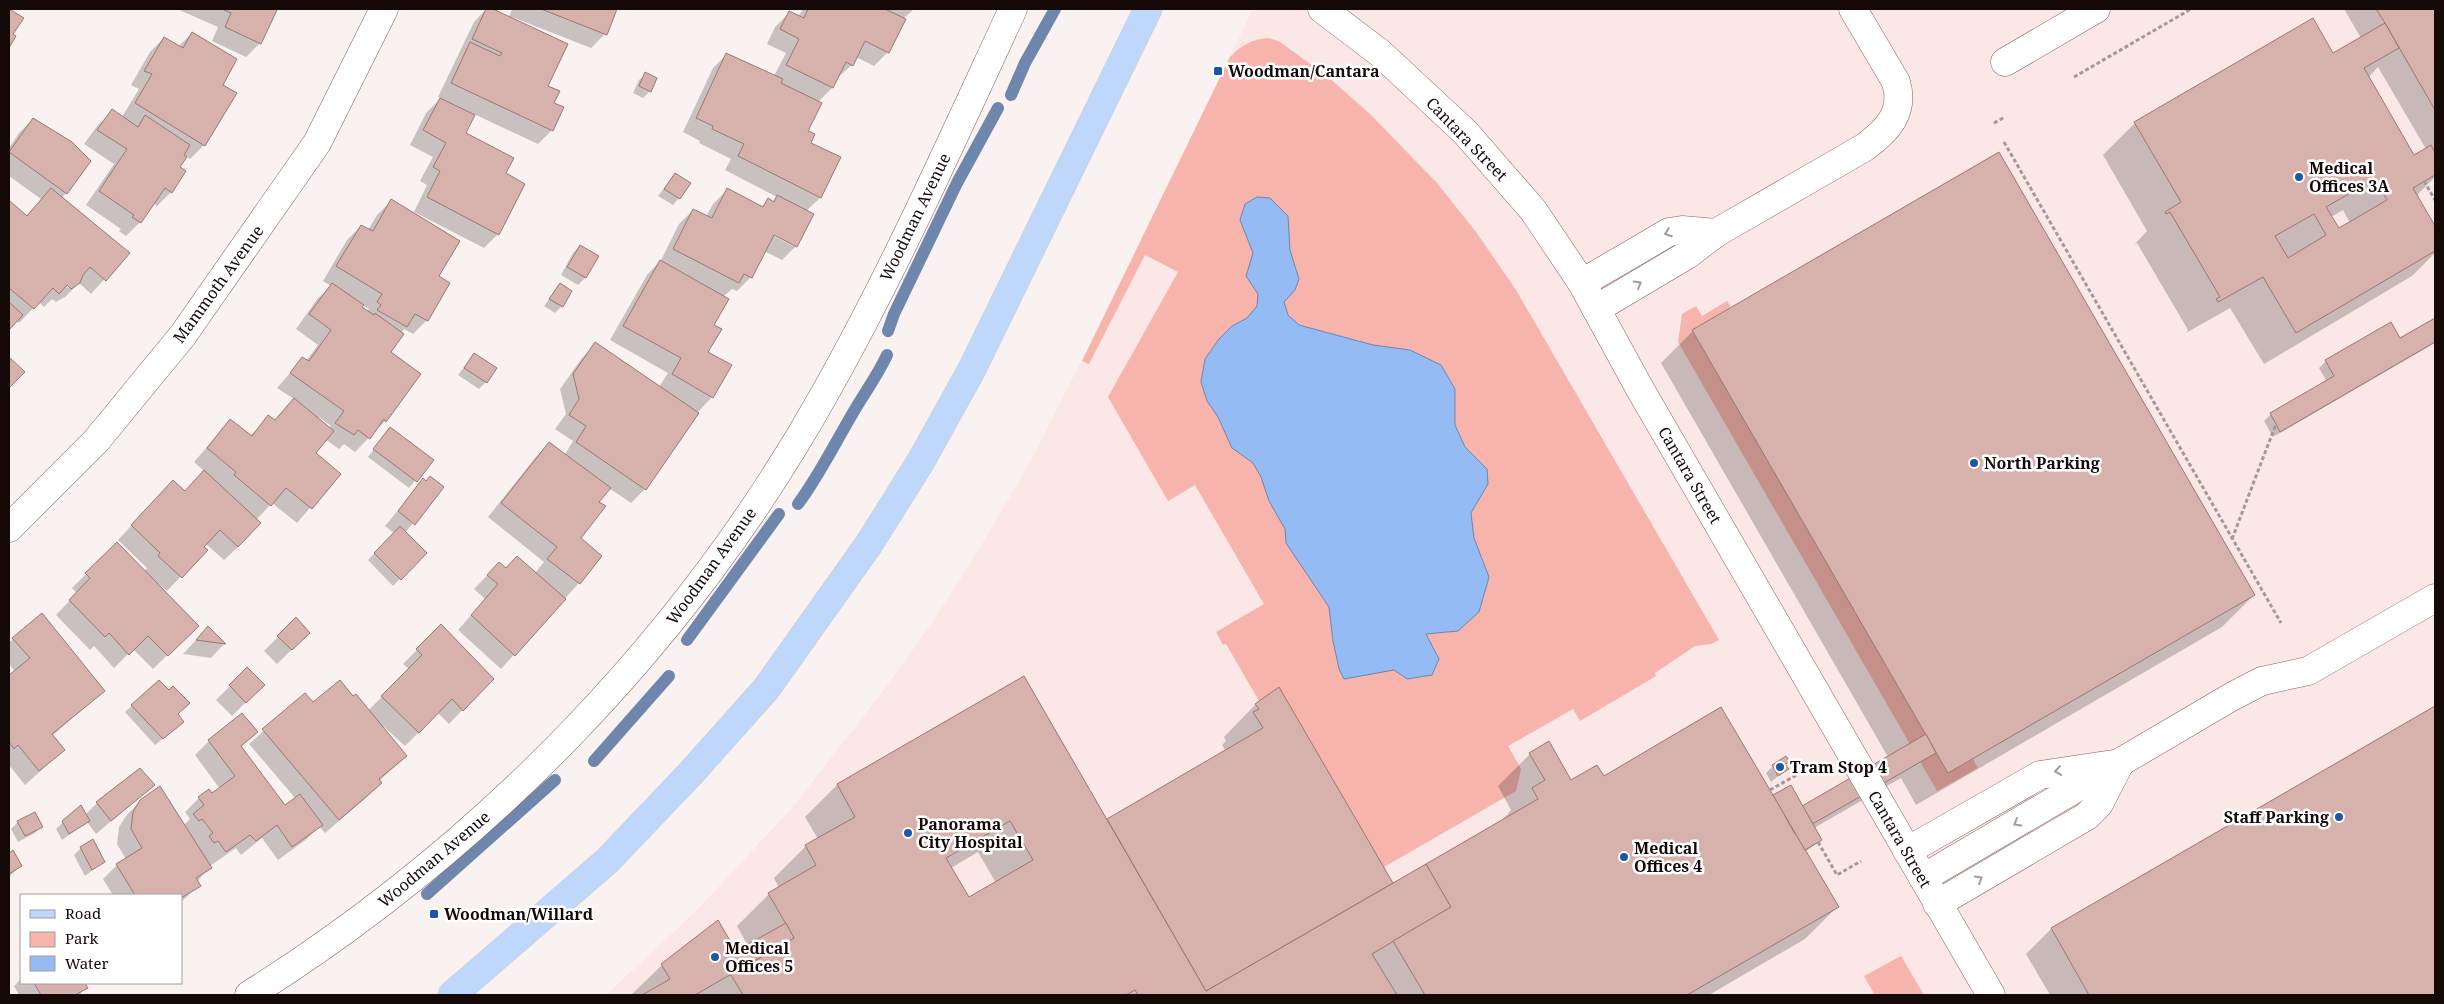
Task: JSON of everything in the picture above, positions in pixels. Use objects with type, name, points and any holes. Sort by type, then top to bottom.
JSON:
[{"type":"main road","points":[[452,995],[607,861],[691,773],[766,689],[870,544],[921,461],[971,371],[1148,9]]},
{"type":"street","name":"Mammoth Avenue","points":[[9,528],[96,441],[183,334],[317,143],[384,9]]},
{"type":"street","name":"Woodman Avenue","points":[[249,995],[332,941],[409,884],[465,836],[523,782],[597,707],[662,632],[698,586],[749,516],[825,395],[908,238],[1013,9]]},
{"type":"street","name":"Cantara Street","points":[[1322,9],[1380,53],[1465,132],[1533,210],[1582,283],[1649,404],[1991,995]]},
{"type":"street","points":[[1596,309],[1687,255],[1716,233],[1866,147],[1878,138],[1895,118],[1899,103],[1896,82],[1853,9]]},
{"type":"street","points":[[2005,62],[2096,9]]},
{"type":"street","points":[[1582,283],[1669,232],[1682,230],[1716,233]]},
{"type":"street","points":[[1923,878],[2240,692],[2262,681],[2308,671],[2435,598]]},
{"type":"street","points":[[1907,851],[2040,775],[2120,763]]},
{"type":"street","points":[[1937,904],[2088,816],[2099,804],[2120,763]]},
{"type":"path","points":[[2074,77],[2191,9]]},
{"type":"path","points":[[1994,123],[2005,117]]},
{"type":"path","points":[[2004,142],[2280,623]]},
{"type":"path","points":[[2424,181],[2435,200]]},
{"type":"path","points":[[2232,539],[2276,424]]},
{"type":"path","points":[[1770,790],[1807,769]]},
{"type":"path","points":[[1783,783],[1786,787]]},
{"type":"path","points":[[1818,842],[1837,875],[1861,861]]},
{"type":"shaded area","points":[[1253,9],[2435,9],[2435,995],[606,995],[697,910],[791,809],[878,698],[932,623],[975,556],[1032,459],[1138,248]]},
{"type":"green space","points":[[1269,38],[1280,42],[1327,76],[1370,114],[1437,183],[1476,232],[1516,290],[1719,640],[1711,644],[1695,646],[1655,673],[1656,676],[1580,721],[1573,709],[1508,746],[1521,769],[1516,791],[1384,867],[1259,701],[1226,644],[1223,645],[1216,632],[1264,604],[1195,485],[1168,501],[1108,397],[1178,272],[1145,255],[1089,364],[1082,361],[1230,57],[1248,43]]},
{"type":"green space","points":[[1727,301],[1731,307],[1692,330],[1948,773],[1973,759],[1978,768],[1937,791],[1678,342],[1682,314],[1696,306],[1702,316]]},
{"type":"green space","points":[[1901,956],[1924,995],[1875,995],[1864,976]]},
{"type":"water","points":[[1257,197],[1270,198],[1288,216],[1290,250],[1299,279],[1295,290],[1284,302],[1288,315],[1299,325],[1373,345],[1410,350],[1441,365],[1455,389],[1455,425],[1465,447],[1487,469],[1488,484],[1471,513],[1474,538],[1489,577],[1479,612],[1458,631],[1426,634],[1439,659],[1432,675],[1407,679],[1394,670],[1344,679],[1339,669],[1333,641],[1329,607],[1286,543],[1285,529],[1269,501],[1261,477],[1253,463],[1232,448],[1218,417],[1207,401],[1201,382],[1205,359],[1219,339],[1232,326],[1247,318],[1257,306],[1258,294],[1246,276],[1253,253],[1240,220],[1245,204]]},
{"type":"building","points":[[9,9],[24,18],[13,34],[16,36],[9,48]]},
{"type":"building","points":[[222,9],[277,10],[261,44],[225,27],[231,13]]},
{"type":"building","points":[[486,9],[493,9],[568,44],[548,86],[560,91],[554,103],[564,107],[553,131],[451,83],[470,42],[500,56],[502,53],[472,39]]},
{"type":"building","points":[[541,9],[617,9],[607,35]]},
{"type":"building","points":[[808,9],[885,9],[906,19],[889,53],[865,41],[853,66],[846,62],[833,88],[786,65],[799,39],[780,29],[789,11],[804,18]]},
{"type":"building","points":[[2376,9],[2435,9],[2435,110],[2385,23]]},
{"type":"building","name":"Medical Offices 3A","points":[[2313,18],[2333,53],[2385,23],[2399,48],[2364,68],[2414,155],[2431,145],[2435,153],[2435,175],[2413,188],[2435,226],[2435,251],[2296,333],[2263,277],[2218,302],[2216,299],[2220,297],[2170,212],[2166,214],[2165,212],[2181,202],[2134,122]],"holes":[[[2375,179],[2387,200],[2339,228],[2326,207]],[[2314,214],[2326,235],[2288,258],[2275,236]]]},
{"type":"building","points":[[192,32],[237,59],[223,85],[237,93],[205,146],[135,103],[152,74],[144,71],[164,37],[183,48]]},
{"type":"building","points":[[726,53],[783,79],[781,83],[822,103],[808,131],[815,134],[811,143],[841,157],[821,198],[738,156],[744,144],[712,129],[713,126],[696,118]]},
{"type":"building","points":[[645,72],[657,78],[651,92],[639,86]]},
{"type":"building","points":[[440,98],[475,115],[466,133],[514,158],[506,173],[525,184],[499,235],[427,197],[440,171],[433,167],[446,143],[423,130]]},
{"type":"building","points":[[112,109],[138,127],[145,115],[190,145],[184,155],[187,157],[180,167],[186,171],[172,193],[165,188],[141,223],[132,217],[134,215],[99,191],[127,149],[97,130]]},
{"type":"building","points":[[33,118],[72,142],[91,161],[67,194],[9,152]]},
{"type":"building","name":"North Parking","points":[[1999,152],[2255,595],[1948,773],[1692,330]]},
{"type":"building","points":[[675,173],[691,183],[680,199],[664,189]]},
{"type":"building","points":[[51,188],[130,253],[106,281],[90,267],[83,275],[80,283],[71,289],[67,285],[59,294],[53,288],[34,309],[9,288],[9,203],[10,201],[27,216]]},
{"type":"building","points":[[727,188],[763,207],[768,198],[774,202],[777,195],[814,214],[797,247],[774,235],[752,278],[744,274],[739,283],[673,249],[693,209],[712,218]]},
{"type":"building","points":[[391,199],[460,241],[439,276],[450,283],[428,321],[415,314],[407,327],[377,310],[381,305],[377,302],[382,294],[336,266],[361,225],[373,231]]},
{"type":"building","points":[[580,245],[599,256],[586,278],[567,267]]},
{"type":"building","points":[[660,260],[729,299],[714,325],[722,329],[708,352],[732,365],[713,398],[672,374],[681,358],[623,326]]},
{"type":"building","points":[[332,283],[364,305],[362,307],[374,315],[375,313],[404,334],[391,352],[421,374],[386,422],[384,419],[370,439],[358,430],[354,435],[335,423],[344,411],[290,373],[302,357],[309,361],[331,330],[309,314]]},
{"type":"building","points":[[560,283],[572,291],[563,307],[549,299]]},
{"type":"building","points":[[9,302],[23,315],[9,330]]},
{"type":"building","points":[[2435,318],[2435,342],[2280,432],[2270,413],[2334,376],[2325,360],[2391,322],[2400,338]]},
{"type":"building","points":[[595,342],[699,413],[646,490],[576,442],[586,426],[569,415],[579,399],[573,374]]},
{"type":"building","points":[[474,353],[497,368],[487,383],[464,368]]},
{"type":"building","points":[[9,357],[25,372],[9,388]]},
{"type":"building","points":[[294,398],[334,431],[316,453],[341,474],[312,509],[286,488],[271,506],[234,475],[236,472],[207,448],[230,419],[252,436],[268,415],[275,420]]},
{"type":"building","points":[[390,427],[434,460],[417,482],[373,449]]},
{"type":"building","points":[[549,442],[611,488],[599,502],[606,506],[581,538],[602,556],[580,584],[547,559],[557,547],[501,503]]},
{"type":"building","points":[[204,470],[261,523],[238,547],[220,530],[204,547],[208,550],[182,578],[158,556],[160,553],[131,525],[173,480],[185,491]]},
{"type":"building","points":[[430,476],[444,487],[415,525],[398,511],[423,478],[426,481]]},
{"type":"building","points":[[400,526],[427,553],[401,580],[374,553]]},
{"type":"building","points":[[117,542],[199,626],[168,656],[148,636],[129,655],[109,633],[105,637],[69,600],[90,578],[85,573]]},
{"type":"building","points":[[517,556],[566,599],[515,656],[471,615],[498,584],[487,575],[499,562],[506,568]]},
{"type":"building","points":[[42,613],[105,691],[52,734],[65,750],[39,771],[18,745],[14,749],[9,742],[9,675],[30,658],[12,638]]},
{"type":"building","points":[[296,617],[310,633],[292,650],[277,636]]},
{"type":"building","points":[[441,624],[494,679],[463,711],[452,699],[419,733],[381,696],[422,655],[416,649]]},
{"type":"building","points":[[208,626],[226,644],[196,640]]},
{"type":"building","points":[[247,667],[265,685],[246,703],[229,685]]},
{"type":"building","name":"Panorama City Hospital","points":[[1024,676],[1206,991],[1426,864],[1451,907],[1372,954],[1397,995],[1138,995],[1135,990],[1126,995],[743,995],[731,975],[794,938],[768,893],[816,865],[805,845],[855,817],[837,784]],"holes":[[[1010,821],[1033,860],[969,897],[946,858]]]},
{"type":"building","points":[[159,680],[169,690],[173,686],[190,703],[178,714],[184,722],[163,739],[131,705]]},
{"type":"building","points":[[340,680],[353,696],[356,694],[407,756],[379,779],[382,783],[339,820],[262,729],[305,693],[313,702]]},
{"type":"building","points":[[1279,687],[1393,883],[1206,991],[1107,819],[1263,728],[1253,712],[1259,709],[1255,704]]},
{"type":"building","name":"Staff Parking","points":[[2435,706],[2435,995],[2089,995],[2051,928]]},
{"type":"building","name":"Medical Offices 4","points":[[1721,707],[1839,907],[1687,995],[1425,995],[1393,941],[1451,907],[1426,864],[1538,799],[1532,788],[1545,780],[1529,753],[1549,741],[1571,780],[1597,765],[1604,776]]},
{"type":"building","points":[[242,713],[258,732],[241,746],[285,805],[300,794],[323,825],[292,847],[277,825],[256,841],[250,835],[226,852],[218,841],[214,843],[209,836],[213,833],[202,819],[199,821],[193,814],[204,805],[198,797],[209,789],[212,793],[235,776],[208,740]]},
{"type":"building","points":[[1926,734],[1936,753],[1795,834],[1785,816]]},
{"type":"building","name":"Tram Stop 4","points":[[1786,756],[1790,762],[1785,764],[1789,769],[1778,776],[1772,765]]},
{"type":"building","points":[[140,768],[155,785],[111,821],[96,802]]},
{"type":"building","points":[[1791,785],[1822,840],[1805,850],[1773,795]]},
{"type":"building","points":[[160,786],[212,868],[196,878],[201,886],[182,897],[182,894],[134,894],[116,864],[142,848],[131,829],[133,812],[140,800]]},
{"type":"building","points":[[81,805],[90,821],[69,834],[62,821]]},
{"type":"building","points":[[35,812],[43,827],[25,836],[17,821]]},
{"type":"building","points":[[93,839],[105,862],[92,870],[80,847]]},
{"type":"building","points":[[13,850],[22,866],[9,874],[9,853]]},
{"type":"building","name":"Medical Offices 5","points":[[718,920],[736,951],[786,923],[794,938],[695,995],[642,995],[670,979],[661,964]]},
{"type":"building","points":[[35,984],[86,984],[88,988],[75,995],[41,995]]},
{"type":"waterway","points":[[1011,95],[1025,63],[1055,9]]},
{"type":"waterway","points":[[888,331],[894,314],[957,183],[998,108]]},
{"type":"waterway","points":[[798,504],[819,473],[887,355]]},
{"type":"waterway","points":[[687,640],[779,514]]},
{"type":"waterway","points":[[594,761],[669,676]]},
{"type":"waterway","points":[[427,894],[555,780]]},
{"type":"place","name":"Woodman/Cantara","points":[[1218,71]]},
{"type":"place","name":"Medical Offices 3A","points":[[2299,177]]},
{"type":"place","name":"North Parking","points":[[1974,463]]},
{"type":"place","name":"Tram Stop 4","points":[[1780,767]]},
{"type":"place","name":"Staff Parking","points":[[2339,817]]},
{"type":"place","name":"Panorama City Hospital","points":[[908,833]]},
{"type":"place","name":"Medical Offices 4","points":[[1624,857]]},
{"type":"place","name":"Woodman/Willard","points":[[434,914]]},
{"type":"place","name":"Medical Offices 5","points":[[715,957]]}]
